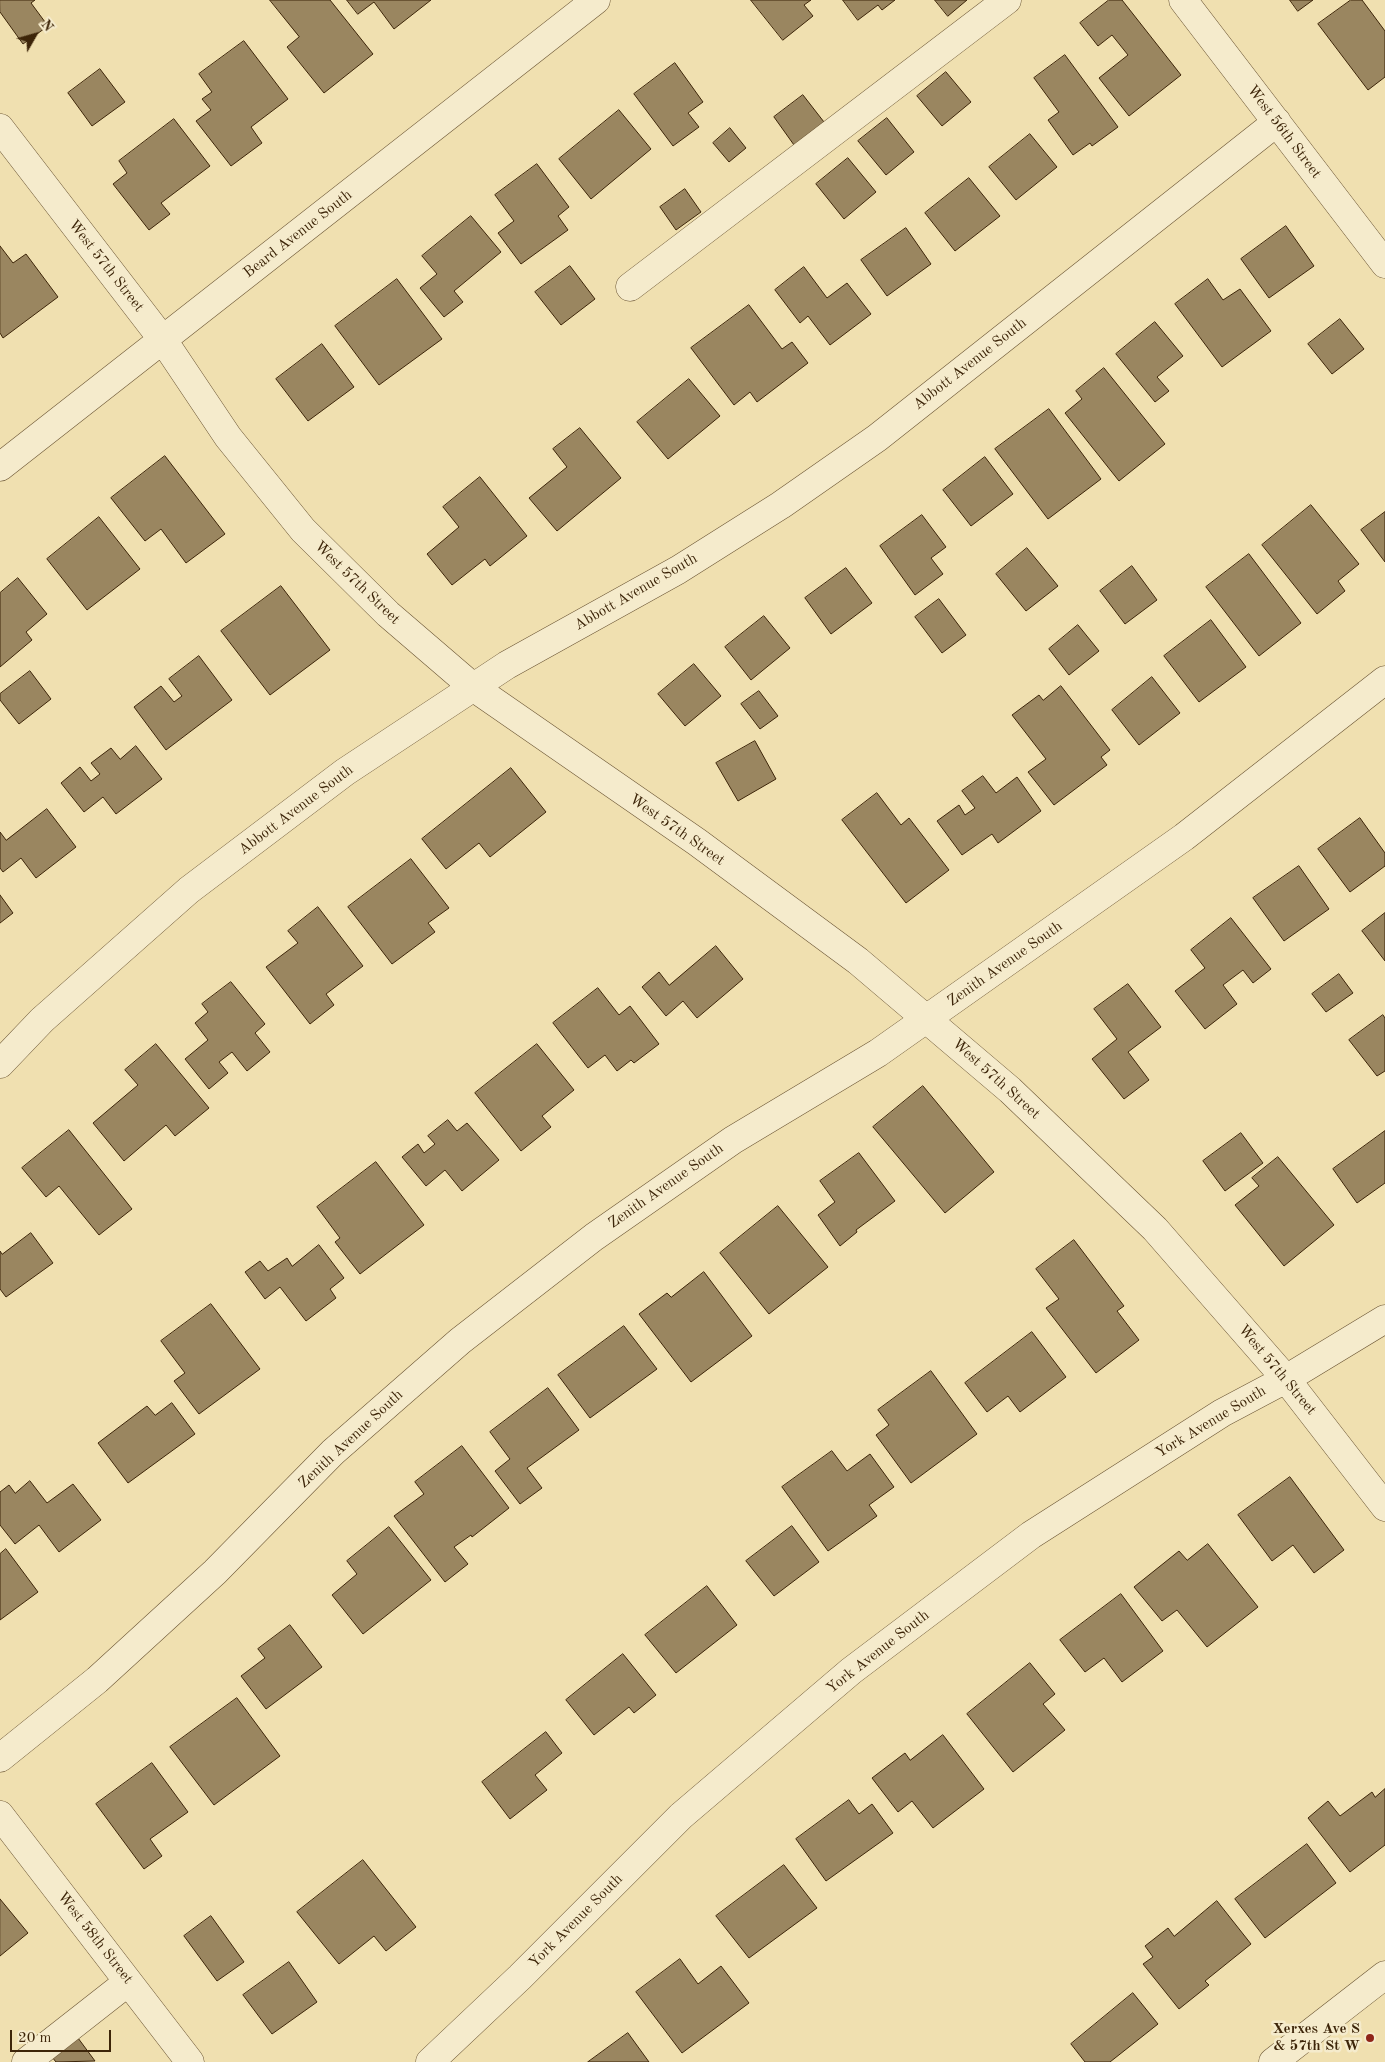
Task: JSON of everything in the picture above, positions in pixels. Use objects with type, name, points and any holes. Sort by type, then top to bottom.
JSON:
[{"type":"street","name":"Beard Avenue South","points":[[0,467],[596,0]]},
{"type":"street","points":[[630,287],[1007,0]]},
{"type":"street","name":"West 56th Street","points":[[1183,0],[1385,264]]},
{"type":"street","name":"Abbott Avenue South","points":[[0,1064],[42,1020],[189,890],[345,772],[507,665],[678,570],[781,505],[877,438],[1277,122]]},
{"type":"street","name":"West 57th Street","points":[[0,128],[163,340],[228,437],[303,530],[388,614],[474,687],[697,842],[858,961],[1010,1090],[1155,1229],[1286,1379],[1385,1507]]},
{"type":"street","name":"Zenith Avenue South","points":[[0,1758],[97,1680],[214,1572],[333,1452],[460,1341],[594,1237],[725,1145],[878,1053],[1184,837],[1385,680]]},
{"type":"street","name":"York Avenue South","points":[[430,2062],[520,1977],[681,1816],[851,1671],[1031,1535],[1222,1412],[1286,1379],[1385,1319]]},
{"type":"street","name":"West 58th Street","points":[[0,1815],[190,2062]]},
{"type":"street","points":[[1273,2062],[1385,1975]]},
{"type":"street","points":[[26,2062],[128,1982]]},
{"type":"building","points":[[0,0],[35,0],[31,3],[48,26],[23,44],[0,12]]},
{"type":"building","points":[[270,0],[330,0],[373,54],[324,93],[287,47],[299,37]]},
{"type":"building","points":[[347,0],[431,0],[394,29],[374,2],[358,14]]},
{"type":"building","points":[[751,0],[811,0],[804,5],[813,16],[783,40]]},
{"type":"building","points":[[843,0],[895,0],[882,10],[878,5],[858,20]]},
{"type":"building","points":[[935,0],[967,0],[948,16]]},
{"type":"building","points":[[1109,0],[1122,0],[1181,75],[1129,116],[1099,78],[1128,55],[1112,35],[1098,46],[1080,23]]},
{"type":"building","points":[[1290,0],[1313,0],[1298,11]]},
{"type":"building","points":[[1351,0],[1362,0],[1385,31],[1385,77],[1368,90],[1318,24]]},
{"type":"building","points":[[244,41],[288,99],[251,127],[262,143],[231,166],[196,121],[211,110],[202,99],[212,92],[199,74]]},
{"type":"building","points":[[1065,55],[1118,127],[1092,146],[1090,143],[1073,155],[1048,120],[1059,112],[1034,78]]},
{"type":"building","points":[[675,63],[703,102],[688,113],[699,127],[673,146],[634,94]]},
{"type":"building","points":[[100,69],[125,102],[92,126],[68,93]]},
{"type":"building","points":[[946,72],[971,102],[942,126],[917,96]]},
{"type":"building","points":[[803,95],[824,122],[794,145],[774,117]]},
{"type":"building","points":[[619,110],[651,149],[591,199],[559,159]]},
{"type":"building","points":[[887,118],[914,152],[886,175],[858,141]]},
{"type":"building","points":[[174,119],[210,166],[161,203],[170,214],[149,230],[113,184],[127,173],[119,161]]},
{"type":"building","points":[[730,128],[746,148],[729,162],[713,143]]},
{"type":"building","points":[[1030,134],[1057,167],[1016,200],[989,167]]},
{"type":"building","points":[[848,158],[876,192],[844,219],[816,184]]},
{"type":"building","points":[[537,164],[569,207],[558,216],[568,230],[521,264],[498,233],[514,221],[495,195]]},
{"type":"building","points":[[969,178],[1000,216],[955,251],[925,213]]},
{"type":"building","points":[[685,189],[701,212],[676,230],[660,207]]},
{"type":"building","points":[[471,216],[501,252],[454,291],[463,302],[444,317],[420,288],[437,274],[422,256]]},
{"type":"building","points":[[1286,226],[1314,266],[1269,298],[1241,259]]},
{"type":"building","points":[[906,228],[931,264],[887,296],[861,260]]},
{"type":"building","points":[[0,246],[13,263],[26,254],[58,297],[3,338],[0,333]]},
{"type":"building","points":[[570,266],[595,299],[561,325],[535,292]]},
{"type":"building","points":[[804,267],[827,298],[847,283],[871,314],[830,345],[808,316],[800,323],[775,290]]},
{"type":"building","points":[[397,279],[442,339],[379,385],[335,326]]},
{"type":"building","points":[[1208,279],[1223,300],[1240,289],[1271,331],[1222,367],[1175,304]]},
{"type":"building","points":[[749,305],[782,349],[792,342],[808,363],[757,402],[750,392],[734,405],[691,348]]},
{"type":"building","points":[[1340,319],[1364,349],[1332,374],[1308,344]]},
{"type":"building","points":[[1155,322],[1183,356],[1157,377],[1169,391],[1155,402],[1116,354]]},
{"type":"building","points":[[322,344],[354,387],[308,421],[276,379]]},
{"type":"building","points":[[1104,368],[1165,444],[1119,481],[1065,413],[1082,399],[1076,391]]},
{"type":"building","points":[[689,379],[720,416],[668,459],[637,422]]},
{"type":"building","points":[[1049,409],[1101,479],[1048,519],[995,449]]},
{"type":"building","points":[[580,428],[621,478],[557,531],[529,498],[567,467],[553,449]]},
{"type":"building","points":[[165,456],[225,534],[186,563],[161,529],[145,541],[111,498]]},
{"type":"building","points":[[985,457],[1013,494],[971,526],[943,490]]},
{"type":"building","points":[[480,477],[527,536],[490,566],[485,559],[452,585],[427,554],[459,527],[443,507]]},
{"type":"building","points":[[1311,505],[1359,564],[1338,581],[1345,591],[1317,614],[1262,545]]},
{"type":"building","points":[[1385,512],[1385,562],[1361,530]]},
{"type":"building","points":[[922,515],[946,547],[931,558],[943,574],[915,595],[880,546]]},
{"type":"building","points":[[99,517],[140,569],[87,610],[47,559]]},
{"type":"building","points":[[1027,548],[1058,586],[1026,611],[996,574]]},
{"type":"building","points":[[1249,554],[1301,623],[1259,656],[1206,587]]},
{"type":"building","points":[[1132,566],[1157,600],[1125,624],[1100,591]]},
{"type":"building","points":[[846,568],[872,603],[831,634],[805,598]]},
{"type":"building","points":[[18,578],[47,614],[26,632],[32,640],[0,667],[0,593]]},
{"type":"building","points":[[281,586],[330,650],[270,695],[221,631]]},
{"type":"building","points":[[939,599],[966,635],[942,653],[915,617]]},
{"type":"building","points":[[764,616],[790,648],[751,680],[725,647]]},
{"type":"building","points":[[1211,620],[1246,667],[1199,702],[1164,656]]},
{"type":"building","points":[[1078,625],[1099,651],[1069,675],[1049,649]]},
{"type":"building","points":[[199,656],[232,700],[166,750],[134,707],[161,686],[174,702],[182,696],[169,679]]},
{"type":"building","points":[[694,664],[721,696],[685,726],[658,694]]},
{"type":"building","points":[[30,671],[51,699],[19,724],[0,700],[0,694]]},
{"type":"building","points":[[1152,677],[1180,713],[1139,745],[1112,710]]},
{"type":"building","points":[[1061,686],[1110,750],[1101,757],[1107,765],[1054,805],[1028,772],[1046,759],[1012,715],[1039,695],[1043,700]]},
{"type":"building","points":[[759,691],[778,716],[760,729],[741,704]]},
{"type":"building","points":[[755,741],[776,779],[738,801],[716,763]]},
{"type":"building","points":[[136,746],[162,779],[116,814],[103,797],[84,812],[61,783],[80,767],[91,781],[100,774],[91,763],[111,748],[120,759]]},
{"type":"building","points":[[511,768],[546,812],[490,857],[479,843],[446,869],[422,839]]},
{"type":"building","points":[[983,776],[996,793],[1017,777],[1041,811],[998,843],[992,834],[962,855],[937,821],[959,805],[965,815],[975,808],[962,791]]},
{"type":"building","points":[[877,793],[901,825],[909,818],[949,870],[906,903],[842,820]]},
{"type":"building","points":[[47,809],[76,847],[36,878],[21,858],[3,872],[0,868],[0,832],[6,840]]},
{"type":"building","points":[[1360,818],[1385,853],[1385,866],[1350,892],[1318,849]]},
{"type":"building","points":[[411,859],[449,908],[428,923],[435,932],[392,964],[348,907]]},
{"type":"building","points":[[1299,866],[1329,909],[1284,941],[1253,898]]},
{"type":"building","points":[[0,895],[13,913],[0,923]]},
{"type":"building","points":[[318,907],[363,966],[326,994],[334,1005],[310,1024],[266,967],[298,943],[288,931]]},
{"type":"building","points":[[1385,913],[1385,961],[1362,931]]},
{"type":"building","points":[[1231,918],[1271,969],[1253,983],[1243,970],[1223,985],[1237,1004],[1205,1029],[1175,991],[1205,968],[1191,950]]},
{"type":"building","points":[[716,946],[743,979],[697,1018],[683,1001],[666,1016],[642,987],[659,972],[669,985]]},
{"type":"building","points":[[1339,974],[1353,993],[1326,1012],[1312,994]]},
{"type":"building","points":[[231,982],[265,1024],[255,1033],[270,1052],[247,1071],[232,1052],[219,1062],[228,1073],[209,1089],[185,1059],[208,1040],[195,1023],[208,1012],[202,1004]]},
{"type":"building","points":[[1128,984],[1161,1027],[1128,1052],[1149,1080],[1124,1099],[1092,1059],[1117,1039],[1094,1009]]},
{"type":"building","points":[[598,988],[619,1015],[630,1006],[659,1044],[634,1063],[631,1060],[617,1071],[605,1055],[588,1068],[553,1023]]},
{"type":"building","points":[[1383,1015],[1385,1018],[1385,1071],[1377,1076],[1349,1040]]},
{"type":"building","points":[[156,1044],[209,1108],[175,1136],[166,1125],[124,1161],[93,1123],[138,1085],[125,1070]]},
{"type":"building","points":[[537,1044],[574,1090],[542,1116],[551,1127],[521,1151],[475,1093]]},
{"type":"building","points":[[923,1086],[994,1172],[945,1213],[873,1127]]},
{"type":"building","points":[[448,1120],[457,1131],[467,1123],[499,1160],[462,1191],[445,1170],[426,1186],[402,1157],[418,1144],[424,1153],[435,1144],[428,1136]]},
{"type":"building","points":[[69,1130],[132,1209],[99,1235],[59,1186],[46,1197],[22,1168]]},
{"type":"building","points":[[1385,1131],[1385,1183],[1357,1203],[1333,1169]]},
{"type":"building","points":[[1241,1133],[1263,1163],[1225,1191],[1203,1161]]},
{"type":"building","points":[[859,1153],[895,1201],[856,1230],[857,1232],[840,1246],[818,1215],[835,1202],[820,1181]]},
{"type":"building","points":[[1278,1157],[1334,1225],[1284,1266],[1235,1205],[1259,1186],[1252,1178]]},
{"type":"building","points":[[376,1162],[424,1225],[360,1274],[335,1242],[340,1238],[317,1207]]},
{"type":"building","points":[[778,1206],[828,1267],[769,1314],[720,1253]]},
{"type":"building","points":[[31,1233],[53,1263],[6,1297],[0,1289],[0,1251],[2,1254]]},
{"type":"building","points":[[1074,1240],[1124,1306],[1117,1311],[1139,1340],[1096,1373],[1046,1308],[1059,1299],[1036,1269]]},
{"type":"building","points":[[319,1245],[344,1278],[330,1289],[336,1298],[306,1321],[280,1287],[265,1299],[245,1272],[260,1261],[268,1271],[287,1258],[292,1266]]},
{"type":"building","points":[[704,1272],[752,1336],[691,1382],[639,1314],[667,1293],[671,1297]]},
{"type":"building","points":[[211,1304],[260,1369],[199,1414],[174,1381],[185,1373],[161,1341]]},
{"type":"building","points":[[624,1326],[657,1369],[590,1418],[558,1375]]},
{"type":"building","points":[[1032,1332],[1066,1377],[1020,1412],[1008,1396],[987,1412],[965,1383]]},
{"type":"building","points":[[931,1371],[977,1434],[911,1483],[876,1435],[889,1425],[878,1410]]},
{"type":"building","points":[[548,1388],[579,1430],[527,1468],[542,1488],[520,1504],[495,1471],[510,1459],[490,1432]]},
{"type":"building","points":[[172,1403],[195,1434],[128,1483],[98,1443],[147,1406],[155,1415]]},
{"type":"building","points":[[462,1446],[509,1508],[472,1537],[471,1535],[454,1547],[468,1564],[445,1582],[394,1516],[424,1494],[415,1482]]},
{"type":"building","points":[[832,1451],[847,1471],[870,1454],[894,1487],[869,1505],[877,1516],[828,1551],[782,1487]]},
{"type":"building","points":[[1290,1477],[1344,1550],[1314,1573],[1293,1545],[1272,1561],[1238,1515]]},
{"type":"building","points":[[30,1481],[47,1503],[73,1484],[101,1520],[59,1552],[39,1525],[15,1544],[0,1525],[0,1492],[9,1485],[15,1493]]},
{"type":"building","points":[[792,1526],[819,1562],[774,1596],[746,1561]]},
{"type":"building","points":[[389,1527],[431,1580],[363,1634],[332,1595],[357,1574],[347,1561]]},
{"type":"building","points":[[1208,1544],[1258,1607],[1207,1647],[1177,1610],[1162,1621],[1134,1587],[1179,1551],[1187,1560]]},
{"type":"building","points":[[6,1549],[38,1592],[0,1620],[0,1554]]},
{"type":"building","points":[[707,1586],[737,1625],[676,1673],[645,1635]]},
{"type":"building","points":[[1121,1594],[1163,1651],[1122,1682],[1104,1658],[1085,1672],[1060,1640]]},
{"type":"building","points":[[290,1625],[322,1667],[266,1709],[241,1676],[265,1658],[258,1649]]},
{"type":"building","points":[[623,1654],[656,1695],[634,1713],[629,1707],[594,1735],[566,1700]]},
{"type":"building","points":[[1030,1663],[1055,1694],[1043,1704],[1065,1730],[1013,1772],[967,1714]]},
{"type":"building","points":[[237,1698],[280,1756],[214,1805],[170,1747]]},
{"type":"building","points":[[546,1732],[562,1753],[535,1775],[547,1790],[510,1819],[482,1782]]},
{"type":"building","points":[[943,1735],[984,1789],[933,1828],[912,1801],[898,1812],[872,1778],[905,1753],[910,1760]]},
{"type":"building","points":[[152,1763],[188,1812],[150,1839],[162,1856],[144,1869],[96,1804]]},
{"type":"building","points":[[1385,1789],[1385,1845],[1350,1872],[1308,1818],[1328,1801],[1340,1816],[1372,1792],[1375,1797]]},
{"type":"building","points":[[849,1800],[859,1814],[872,1804],[893,1833],[826,1881],[796,1839]]},
{"type":"building","points":[[1307,1844],[1336,1883],[1265,1938],[1235,1899]]},
{"type":"building","points":[[363,1860],[416,1927],[386,1951],[374,1936],[339,1964],[297,1912]]},
{"type":"building","points":[[784,1865],[817,1908],[749,1958],[716,1916]]},
{"type":"building","points":[[0,1899],[28,1933],[0,1956]]},
{"type":"building","points":[[1217,1901],[1251,1944],[1205,1981],[1209,1985],[1179,2009],[1143,1964],[1153,1957],[1145,1946],[1168,1928],[1174,1936]]},
{"type":"building","points":[[211,1916],[244,1962],[217,1981],[184,1936]]},
{"type":"building","points":[[680,1959],[698,1984],[721,1966],[749,2003],[682,2053],[636,1992]]},
{"type":"building","points":[[289,1962],[317,2002],[272,2034],[243,1995]]},
{"type":"building","points":[[1133,1993],[1158,2024],[1110,2062],[1085,2062],[1071,2044]]},
{"type":"building","points":[[628,2033],[649,2062],[588,2062]]},
{"type":"building","points":[[78,2038],[95,2061],[56,2062],[52,2057]]},
{"type":"place","name":"Xerxes Ave S & 57th St W","points":[[1370,2038]]}]
